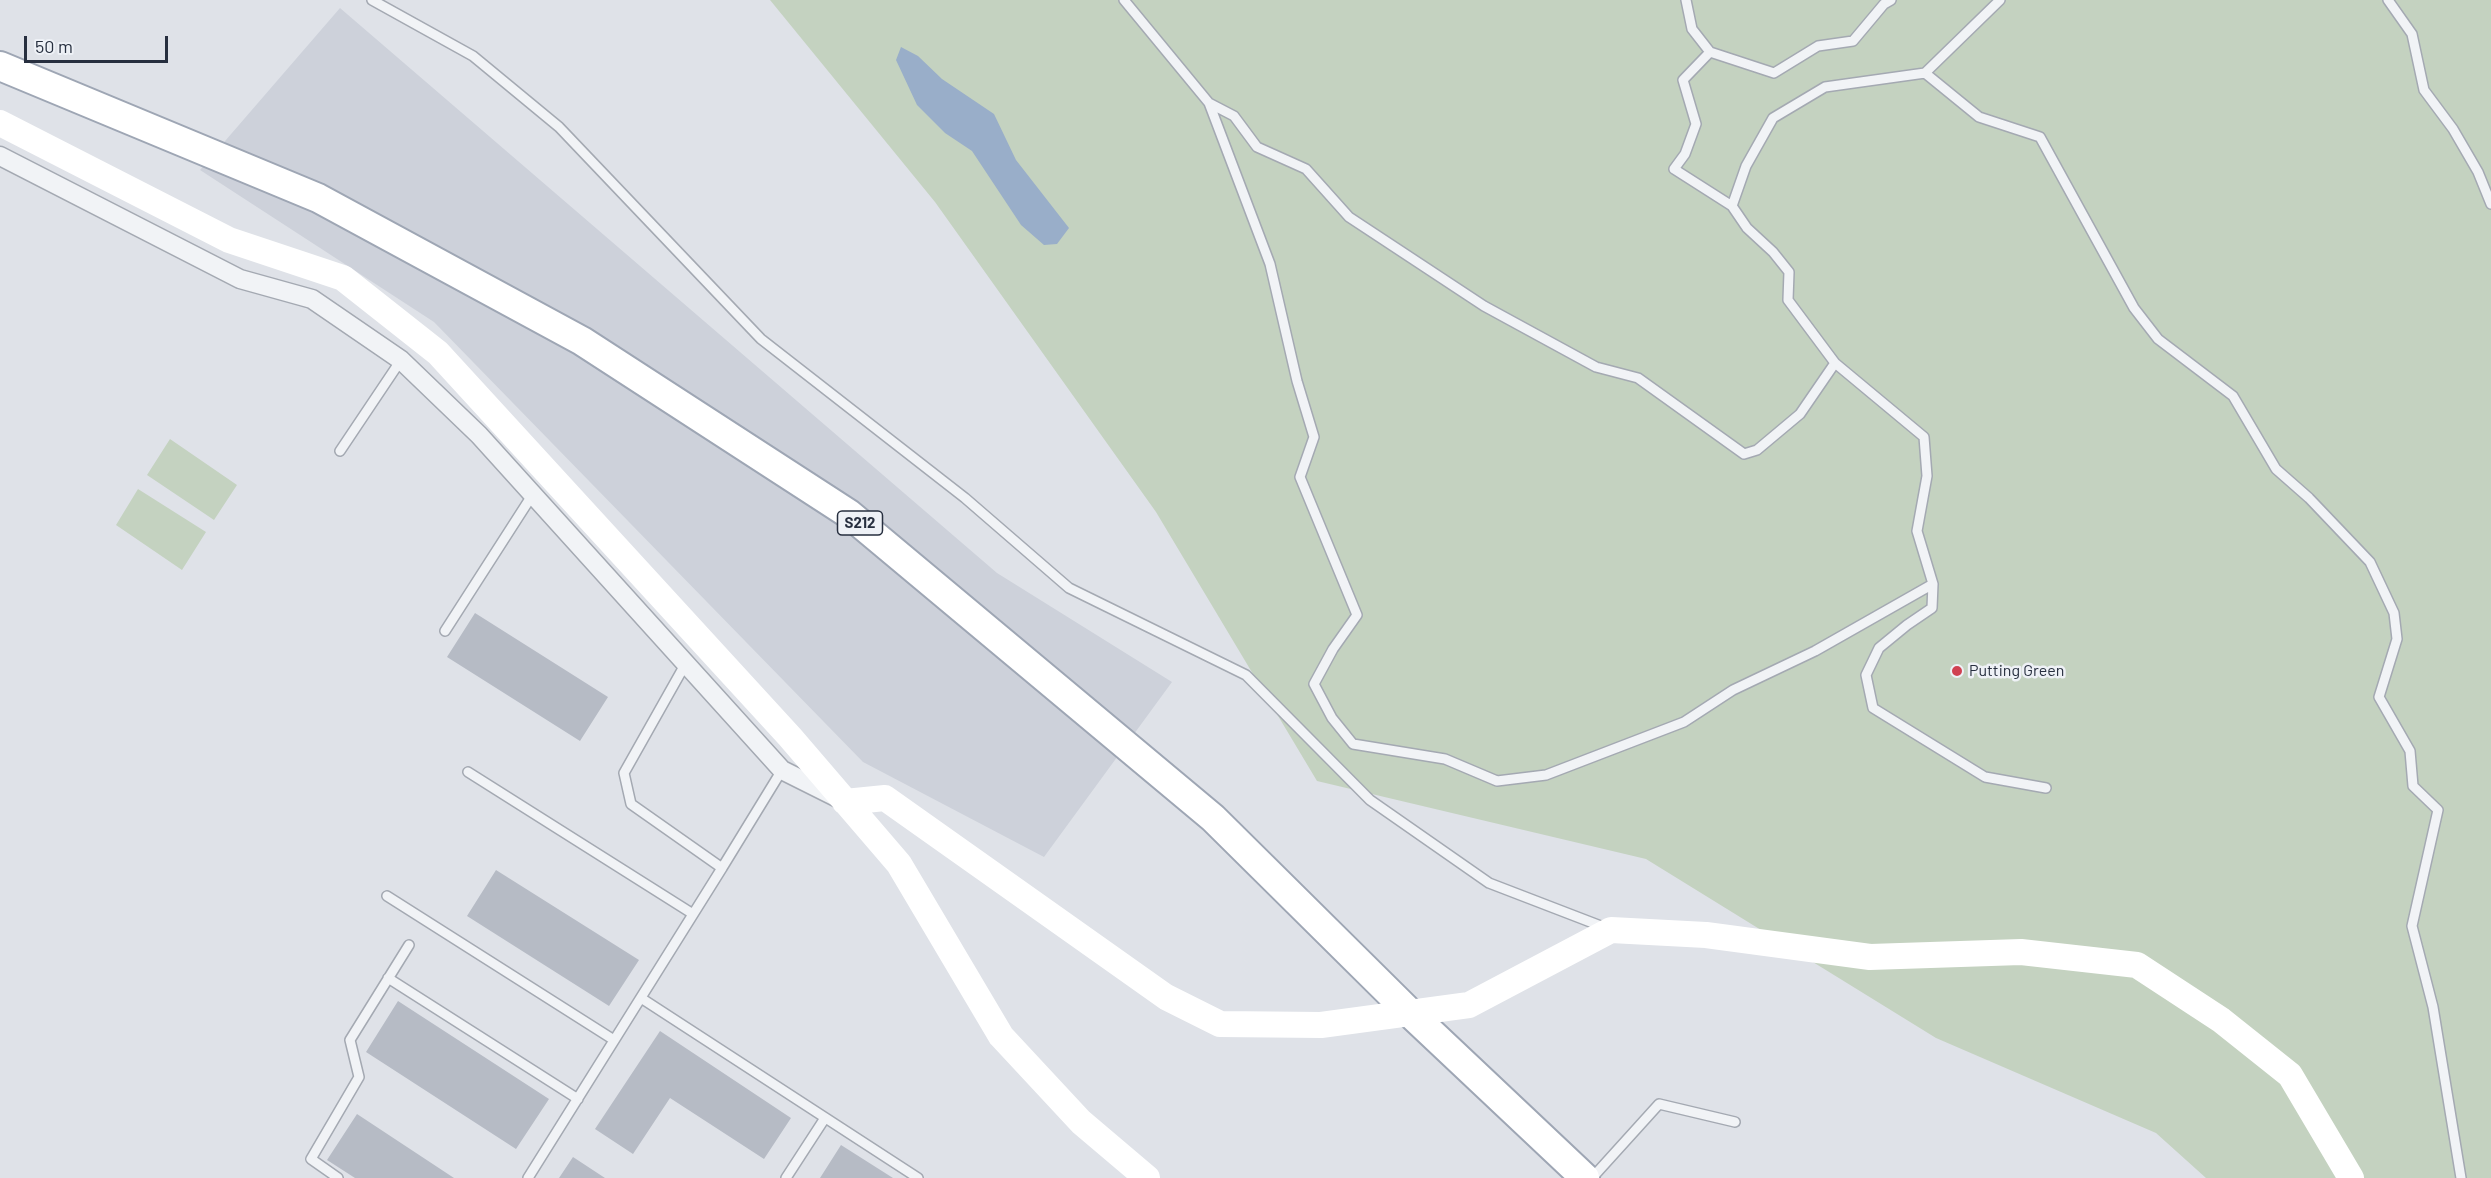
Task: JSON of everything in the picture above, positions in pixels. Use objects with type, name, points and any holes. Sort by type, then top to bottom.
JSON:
[{"type":"main road","name":"S212","points":[[0,66],[318,198],[582,341],[849,514],[1213,818],[1410,1013],[1585,1178]]},
{"type":"street","points":[[0,123],[229,240],[343,278],[438,353],[790,737],[899,864],[1001,1036],[1081,1122],[1147,1178]]},
{"type":"street","points":[[0,156],[240,279],[312,299],[401,360],[479,435],[782,770],[845,802],[885,798],[1166,997],[1220,1024],[1322,1026],[1469,1005],[1611,930],[1706,935],[1870,957],[2021,952],[2137,965],[2221,1020],[2290,1075],[2351,1178]]},
{"type":"lane","points":[[372,0],[473,56],[559,127],[761,339],[966,498],[1069,588],[1246,675],[1370,800],[1489,882],[1611,930]]},
{"type":"lane","points":[[1124,0],[1209,103],[1270,264],[1297,381],[1314,437],[1300,477],[1357,615],[1333,649],[1314,684],[1332,718],[1353,744],[1445,759],[1497,781],[1546,775],[1684,722],[1733,690],[1815,651],[1933,584]]},
{"type":"lane","points":[[1686,0],[1692,29],[1710,52],[1774,73],[1818,46],[1853,41],[1884,4],[1891,0]]},
{"type":"lane","points":[[1732,206],[1746,166],[1773,118],[1825,87],[1925,73],[2000,0]]},
{"type":"lane","points":[[2388,0],[2412,34],[2424,90],[2453,129],[2478,172],[2491,204]]},
{"type":"lane","points":[[1710,52],[1683,80],[1696,124],[1685,154],[1674,169],[1732,206],[1747,228],[1773,252],[1789,272],[1788,300],[1835,363],[1924,437],[1927,476],[1917,531],[1933,584],[1932,608],[1879,648],[1866,675],[1873,708],[1984,777],[2046,788]]},
{"type":"lane","points":[[1925,73],[1979,117],[2040,137],[2134,308],[2158,339],[2233,396],[2276,469],[2309,498],[2370,561],[2394,613],[2397,639],[2379,697],[2410,751],[2413,786],[2438,810],[2412,926],[2433,1007],[2461,1178]]},
{"type":"lane","points":[[1209,103],[1234,116],[1257,147],[1306,169],[1349,217],[1484,306],[1596,367],[1638,378],[1744,454],[1757,450],[1800,414],[1835,363]]},
{"type":"lane","points":[[340,451],[401,360]]},
{"type":"lane","points":[[445,631],[533,494]]},
{"type":"lane","points":[[686,663],[624,773],[631,804],[722,868]]},
{"type":"lane","points":[[528,1178],[782,770]]},
{"type":"lane","points":[[468,772],[693,914]]},
{"type":"lane","points":[[387,896],[614,1040]]},
{"type":"lane","points":[[338,1178],[311,1159],[359,1077],[350,1040],[409,945]]},
{"type":"lane","points":[[388,978],[578,1099]]},
{"type":"lane","points":[[640,998],[918,1178]]},
{"type":"lane","points":[[1592,1178],[1659,1104],[1735,1122]]},
{"type":"lane","points":[[786,1178],[825,1118]]},
{"type":"shaded area","points":[[340,8],[997,573],[1172,682],[1044,857],[863,762],[434,322],[200,170]]},
{"type":"green space","points":[[770,0],[2491,0],[2491,1178],[2206,1178],[2156,1133],[1936,1038],[1646,859],[1317,781],[1156,512],[935,202]]},
{"type":"green space","points":[[170,439],[237,485],[214,520],[147,475]]},
{"type":"green space","points":[[138,489],[206,532],[182,570],[116,525]]},
{"type":"water","points":[[901,47],[918,56],[942,79],[994,114],[1016,160],[1069,228],[1057,244],[1044,245],[1021,225],[972,151],[945,133],[917,105],[896,60]]},
{"type":"building","points":[[475,613],[608,697],[580,741],[447,657]]},
{"type":"building","points":[[496,870],[639,960],[609,1006],[467,916]]},
{"type":"building","points":[[398,1001],[549,1099],[516,1149],[366,1052]]},
{"type":"building","points":[[660,1031],[791,1118],[764,1159],[670,1098],[633,1154],[595,1129]]},
{"type":"building","points":[[357,1114],[454,1178],[355,1178],[327,1160]]},
{"type":"building","points":[[841,1145],[893,1178],[820,1178]]},
{"type":"building","points":[[573,1157],[605,1178],[559,1178]]},
{"type":"place","name":"Putting Green","points":[[1957,671]]}]
